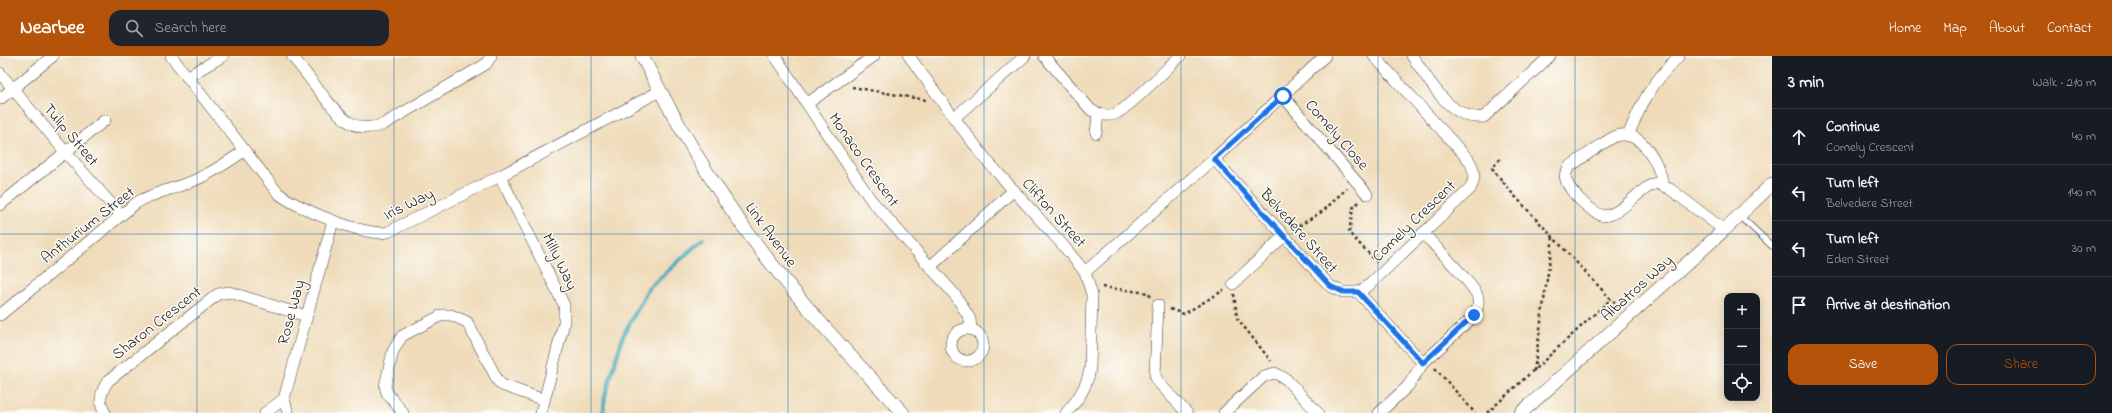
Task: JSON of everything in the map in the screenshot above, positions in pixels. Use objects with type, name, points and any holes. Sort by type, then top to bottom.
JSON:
[{"type":"street","points":[[0,100],[53,56]]},
{"type":"street","name":"Iris Way","points":[[171,56],[276,192],[284,199],[333,221],[372,232],[383,233],[500,176],[660,91]]},
{"type":"street","points":[[187,77],[223,56]]},
{"type":"street","points":[[292,56],[343,119],[355,126],[369,128],[384,124],[486,64],[491,56]]},
{"type":"street","name":"Link Avenue","points":[[642,56],[660,91],[708,172],[748,233],[812,314],[903,413]]},
{"type":"street","name":"Monaco Crescent","points":[[775,56],[808,103],[871,200],[956,296],[966,310],[971,329]]},
{"type":"street","name":"Monaco Crescent","points":[[808,103],[874,56]]},
{"type":"street","name":"Clifton Street","points":[[910,56],[942,102],[989,163],[1085,272],[1092,295],[1090,373],[1081,395],[1066,413]]},
{"type":"street","points":[[954,118],[1025,56]]},
{"type":"street","points":[[1044,56],[1084,103],[1098,114],[1115,114],[1121,110],[1180,56]]},
{"type":"street","points":[[1085,272],[1214,159],[1325,56]]},
{"type":"street","name":"Comely Crescent","points":[[1358,292],[1384,270],[1470,188],[1474,182],[1474,172],[1468,159],[1374,56]]},
{"type":"street","points":[[1412,56],[1443,99],[1460,113],[1474,118],[1484,117],[1549,56]]},
{"type":"street","points":[[1628,136],[1647,94],[1661,74],[1679,56]]},
{"type":"street","name":"Tulip Street","points":[[0,73],[66,153],[121,215]]},
{"type":"street","name":"Comely Close","points":[[1283,96],[1356,179],[1367,194]]},
{"type":"street","points":[[1096,133],[1098,114]]},
{"type":"street","points":[[0,205],[105,120]]},
{"type":"street","points":[[1663,184],[1660,169],[1655,158],[1640,142],[1628,136],[1617,136],[1569,167],[1565,175],[1569,186],[1589,208],[1603,216],[1615,212],[1648,186],[1656,183],[1663,184],[1724,230]]},
{"type":"street","name":"Anthurium Street","points":[[0,315],[121,215],[145,198],[208,174],[244,151]]},
{"type":"street","name":"Belvedere Street","points":[[1214,159],[1330,286],[1343,292],[1358,292]]},
{"type":"street","name":"Milly Way","points":[[500,176],[564,305],[564,323],[541,413]]},
{"type":"street","name":"Albatros Way","points":[[1522,413],[1740,216],[1772,184]]},
{"type":"street","points":[[930,267],[1014,190]]},
{"type":"street","name":"Rose Way","points":[[284,399],[333,221]]},
{"type":"street","points":[[1379,413],[1408,386],[1426,361],[1472,318],[1476,310],[1478,301],[1475,291],[1423,233]]},
{"type":"street","points":[[1233,284],[1284,236]]},
{"type":"street","name":"Sharon Crescent","points":[[105,413],[100,401],[108,381],[218,294],[229,292],[306,316]]},
{"type":"street","points":[[1358,292],[1426,361]]},
{"type":"street","points":[[1158,305],[1155,375],[1158,382],[1187,413]]},
{"type":"street","points":[[403,413],[387,393],[385,386],[393,351],[402,336],[408,331],[446,314],[462,319],[471,328],[498,381],[502,385],[544,400]]},
{"type":"street","points":[[1224,413],[1264,376],[1275,373],[1284,377],[1318,413]]},
{"type":"street","points":[[265,413],[284,399],[288,413]]},
{"type":"lane","points":[[1740,216],[1772,246]]},
{"type":"path","points":[[835,84],[942,102]]},
{"type":"path","points":[[1487,413],[1611,299],[1511,192],[1492,168],[1500,159]]},
{"type":"path","points":[[1284,236],[1323,211],[1356,179]]},
{"type":"path","points":[[1353,208],[1349,233],[1384,270]]},
{"type":"path","points":[[1534,371],[1554,237]]},
{"type":"path","points":[[1090,285],[1148,294],[1158,305],[1184,314],[1233,284],[1237,318],[1284,377]]},
{"type":"path","points":[[1426,361],[1475,413]]},
{"type":"waterway","points":[[603,413],[605,396],[623,336],[648,289],[703,239]]},
{"type":"route","points":[[1283,96],[1214,159],[1330,286],[1338,291],[1348,293],[1358,292],[1423,363],[1474,315]]}]
